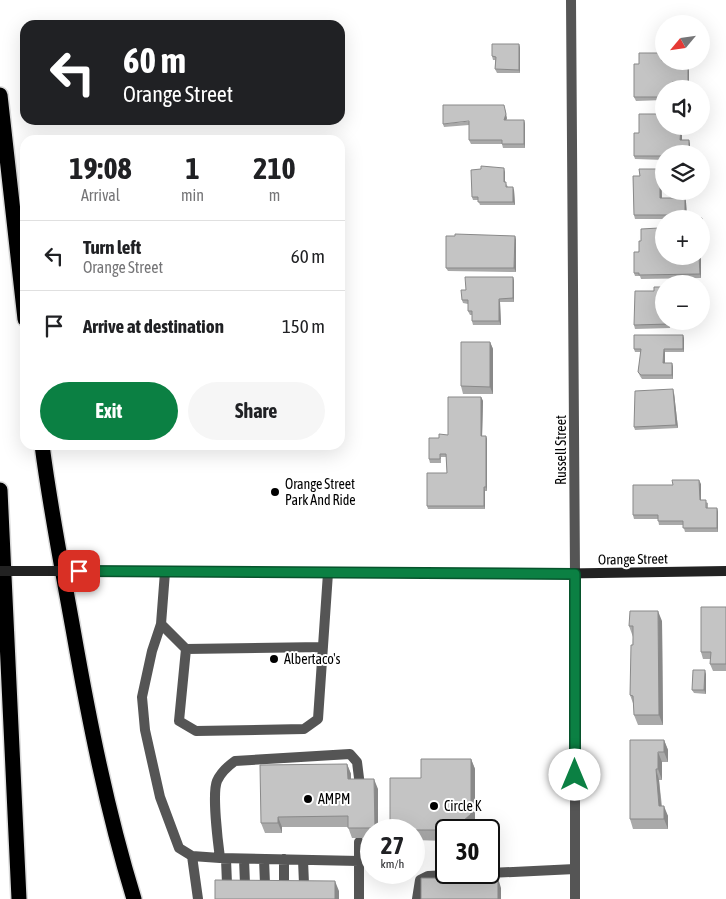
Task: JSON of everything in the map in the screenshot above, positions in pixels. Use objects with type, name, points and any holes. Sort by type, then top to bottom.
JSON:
[{"type":"highway","points":[[0,95],[20,274]]},
{"type":"highway","points":[[43,450],[87,708],[120,852],[134,899]]},
{"type":"highway","points":[[0,490],[19,899]]},
{"type":"street","name":"Russell Street","points":[[571,0],[575,899]]},
{"type":"street","name":"Orange Street","points":[[0,571],[575,574],[726,571]]},
{"type":"street","points":[[165,572],[161,624],[152,651],[142,697],[145,730],[160,797],[179,848],[192,856],[223,859],[359,861]]},
{"type":"street","points":[[186,649],[179,721],[196,731],[304,729],[318,719],[328,572]]},
{"type":"street","points":[[161,624],[186,649],[323,647]]},
{"type":"street","points":[[227,884],[217,831],[216,782],[226,768],[235,761],[350,754],[357,762],[360,786]]},
{"type":"street","points":[[359,842],[359,899]]},
{"type":"street","points":[[192,856],[198,899]]},
{"type":"street","points":[[244,859],[245,884]]},
{"type":"street","points":[[264,859],[265,884]]},
{"type":"street","points":[[284,860],[284,884]]},
{"type":"street","points":[[303,860],[304,884]]},
{"type":"street","points":[[417,899],[420,880],[428,876],[575,870]]},
{"type":"building","points":[[492,44],[519,44],[519,70],[495,69],[496,57],[492,56]]},
{"type":"building","points":[[639,53],[655,53],[655,70],[688,70],[688,80],[655,80],[655,97],[634,97],[634,64],[639,64]]},
{"type":"building","points":[[443,105],[504,105],[506,114],[504,120],[524,120],[524,144],[502,144],[502,140],[469,140],[469,121],[443,124]]},
{"type":"building","points":[[639,114],[655,114],[655,135],[680,135],[680,140],[689,140],[689,145],[655,145],[655,156],[634,156],[634,133],[639,133]]},
{"type":"building","points":[[481,166],[504,168],[506,187],[513,187],[513,202],[478,202],[478,197],[472,197],[471,170],[481,169]]},
{"type":"building","points":[[639,169],[655,169],[655,200],[685,200],[685,210],[655,210],[655,215],[634,215],[633,176],[640,176]]},
{"type":"building","points":[[655,228],[655,265],[700,265],[700,274],[639,275],[639,273],[634,273],[634,252],[639,252],[641,229]]},
{"type":"building","points":[[455,234],[515,236],[514,268],[446,268],[446,236],[455,236]]},
{"type":"building","points":[[465,277],[513,277],[513,298],[499,299],[499,321],[472,321],[472,311],[468,311],[468,300],[462,300],[461,290],[466,290]]},
{"type":"building","points":[[655,287],[655,324],[634,325],[635,291],[654,291]]},
{"type":"building","points":[[634,335],[683,335],[683,349],[664,349],[663,363],[672,363],[672,375],[641,375],[638,372],[641,349],[634,349]]},
{"type":"building","points":[[461,342],[490,342],[490,387],[461,386]]},
{"type":"building","points":[[673,389],[676,425],[634,427],[635,391]]},
{"type":"building","points":[[448,397],[481,397],[481,436],[486,436],[484,506],[427,506],[427,473],[447,473],[446,454],[440,454],[440,459],[429,459],[429,438],[439,438],[439,434],[448,435]]},
{"type":"building","points":[[672,480],[699,480],[700,500],[706,500],[706,508],[717,508],[717,528],[683,528],[683,521],[658,521],[658,515],[633,515],[633,485],[673,485]]},
{"type":"building","points":[[701,607],[726,607],[726,664],[710,664],[711,652],[701,652]]},
{"type":"building","points":[[630,611],[658,611],[659,715],[634,715],[633,696],[630,695],[633,626],[629,626]]},
{"type":"building","points":[[693,670],[705,670],[704,690],[692,690]]},
{"type":"building","points":[[630,740],[664,740],[664,752],[658,752],[658,769],[656,769],[659,806],[664,806],[664,819],[630,819]]},
{"type":"building","name":"Circle K","points":[[421,759],[471,759],[471,814],[465,819],[435,819],[435,830],[425,830],[425,819],[390,819],[390,778],[421,778]]},
{"type":"building","points":[[347,764],[348,779],[374,779],[375,819],[360,819],[360,828],[348,828],[348,816],[278,817],[278,823],[261,823],[260,765]]},
{"type":"building","points":[[425,878],[435,878],[435,884],[498,884],[498,899],[421,899],[421,884],[425,884]]},
{"type":"building","points":[[215,880],[335,881],[335,899],[215,899]]},
{"type":"place","name":"Orange Street Park And Ride","points":[[275,492]]},
{"type":"place","name":"Albertaco's","points":[[274,659]]},
{"type":"place","name":"AMPM","points":[[308,799]]},
{"type":"place","name":"Circle K","points":[[434,806]]},
{"type":"route","points":[[79,571],[575,574],[575,775]]}]
